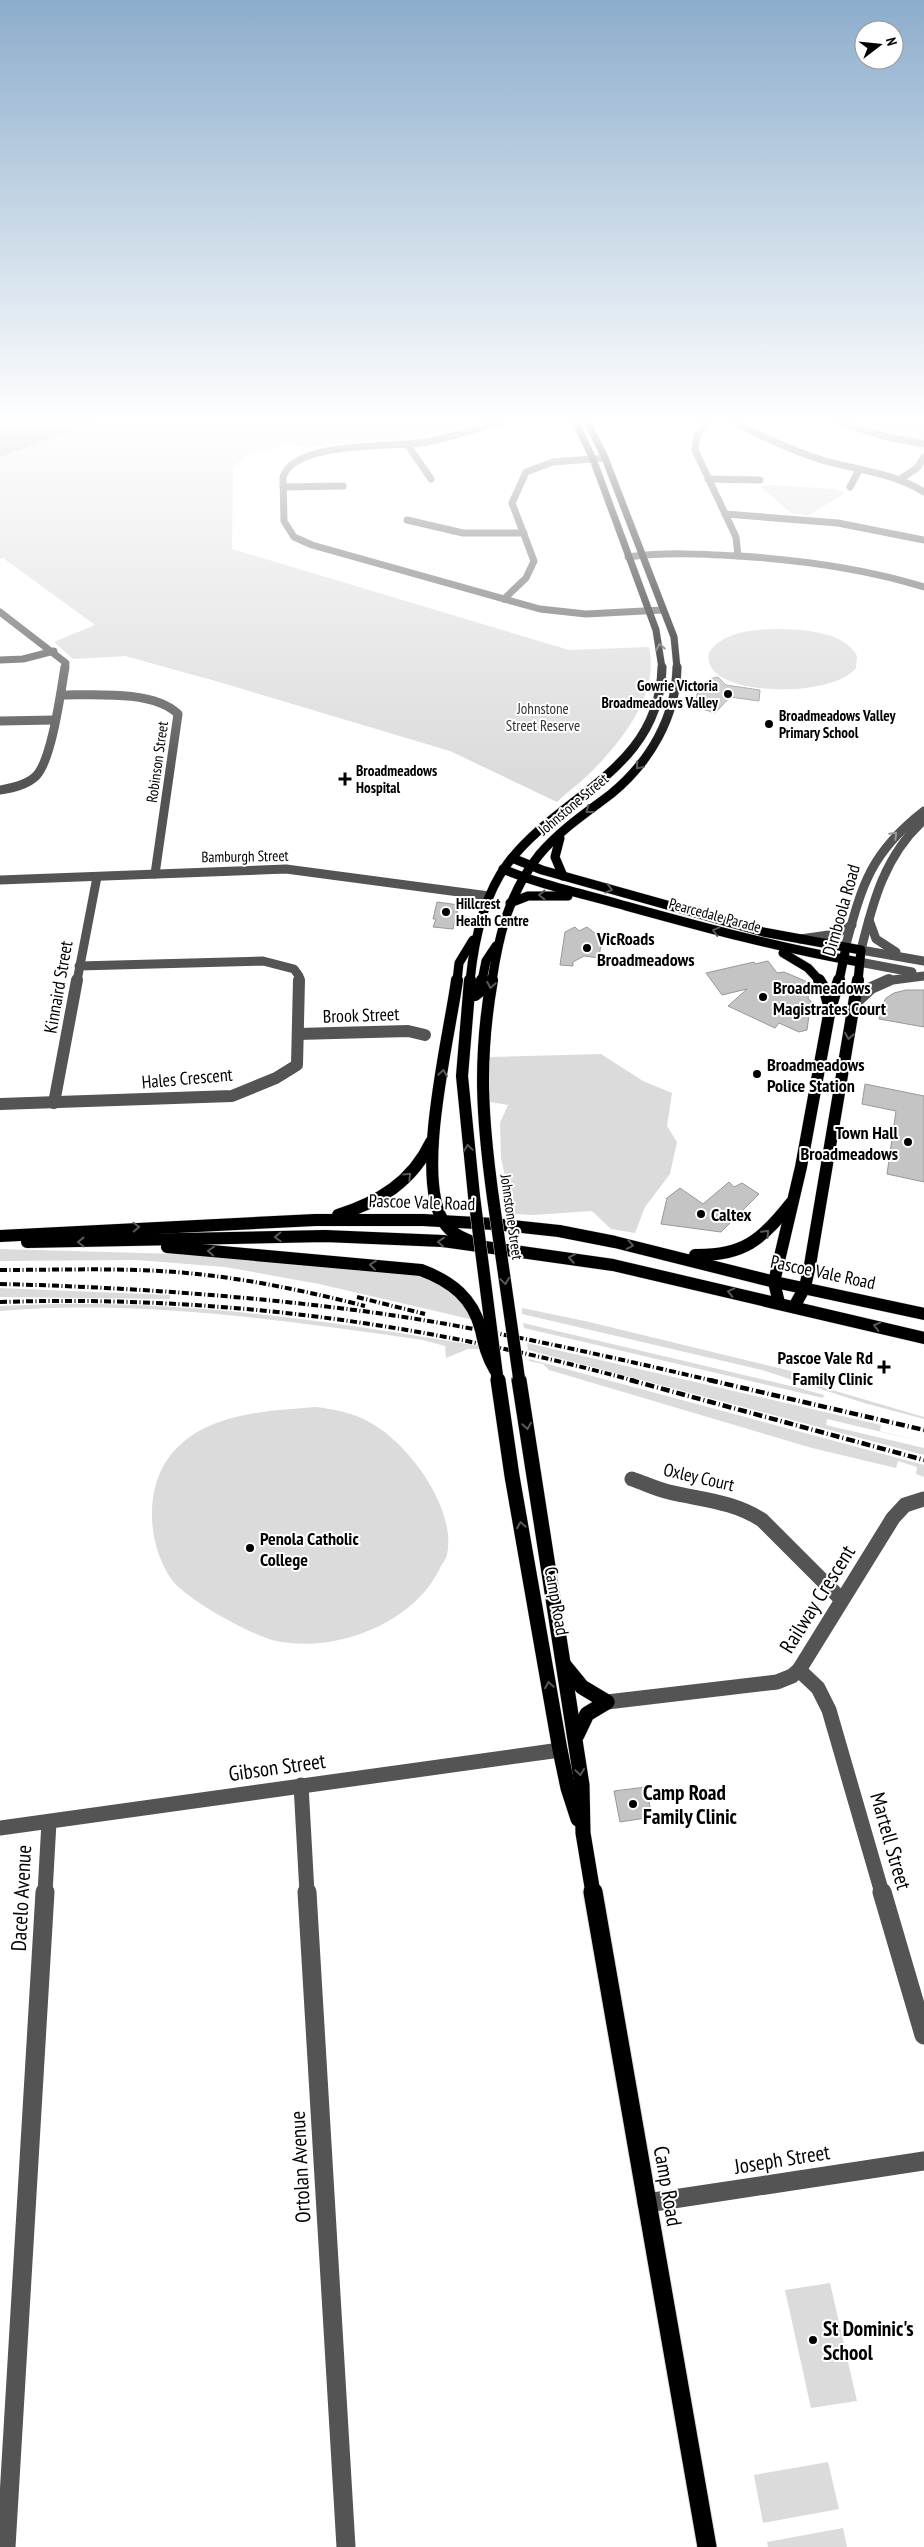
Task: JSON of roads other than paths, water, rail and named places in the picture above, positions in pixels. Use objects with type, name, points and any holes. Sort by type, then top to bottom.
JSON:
[{"type":"main road","name":"Johnstone Street","points":[[497,1374],[466,1131],[462,1076],[476,932],[489,896],[503,869],[536,833],[610,774],[634,747],[654,712],[660,696],[663,672],[662,649],[650,611],[623,542]]},
{"type":"main road","name":"Johnstone Street","points":[[519,1378],[483,1122],[481,1067],[484,1029],[498,943],[510,903],[524,878],[531,866],[564,829],[613,792],[648,756],[666,725],[678,687],[679,673],[674,637],[637,542]]},
{"type":"main road","points":[[663,672],[679,673]]},
{"type":"main road","points":[[563,876],[554,863],[553,857],[555,847],[564,829]]},
{"type":"main road","name":"Pearcedale Parade","points":[[512,858],[563,876],[682,909],[796,939],[861,950]]},
{"type":"main road","name":"Pearcedale Parade","points":[[503,869],[524,878],[763,943],[859,962]]},
{"type":"main road","points":[[510,903],[522,897],[536,895],[608,901]]},
{"type":"main road","points":[[677,920],[682,909]]},
{"type":"main road","points":[[476,932],[470,949],[459,963],[434,1136],[434,1182],[443,1220],[458,1236],[489,1248]]},
{"type":"main road","points":[[469,994],[474,995],[480,991],[486,961],[498,943]]},
{"type":"main road","points":[[763,943],[798,960],[812,970],[828,994],[830,1008]]},
{"type":"main road","name":"Dimboola Road","points":[[779,1303],[774,1282],[794,1198],[822,1062],[830,1008],[844,960],[845,948]]},
{"type":"main road","name":"Dimboola Road","points":[[794,1306],[806,1287],[855,1003],[861,950]]},
{"type":"main road","points":[[319,1220],[364,1206],[396,1187],[418,1165],[434,1136]]},
{"type":"main road","points":[[672,1254],[719,1255],[747,1248],[763,1236],[794,1198]]},
{"type":"main road","name":"Pascoe Vale Road","points":[[0,1236],[104,1229],[394,1218],[530,1227],[672,1254],[774,1282],[806,1287],[924,1314]]},
{"type":"main road","points":[[0,1242],[109,1242],[325,1236],[443,1242],[613,1265],[924,1338]]},
{"type":"main road","points":[[109,1242],[421,1270],[447,1280],[467,1298],[477,1317],[485,1355],[497,1374]]},
{"type":"main road","name":"Camp Road","points":[[497,1374],[512,1476],[568,1747]]},
{"type":"main road","name":"Camp Road","points":[[519,1378],[561,1658],[568,1747],[568,1788],[583,1833],[707,2547]]},
{"type":"main road","points":[[561,1658],[575,1680],[591,1695],[607,1702]]},
{"type":"main road","points":[[568,1747],[580,1720],[586,1713],[607,1702]]},
{"type":"street","points":[[304,542],[540,609],[572,614],[663,610]]},
{"type":"street","points":[[504,600],[526,578],[533,566],[533,554],[528,542]]},
{"type":"street","points":[[737,542],[738,556]]},
{"type":"street","points":[[628,556],[738,556],[830,564],[874,573],[924,587]]},
{"type":"street","points":[[0,612],[54,651],[66,662],[61,695],[44,763],[39,774],[25,783],[0,790]]},
{"type":"street","points":[[0,660],[23,659],[54,651]]},
{"type":"street","name":"Robinson Street","points":[[61,695],[126,694],[172,708],[178,714],[155,874]]},
{"type":"street","points":[[0,721],[54,720]]},
{"type":"street","name":"Dimboola Road","points":[[845,948],[871,866],[879,851],[894,834],[924,814]]},
{"type":"street","name":"Dimboola Road","points":[[861,950],[869,917],[885,869],[904,839],[924,814]]},
{"type":"street","points":[[871,866],[885,869]]},
{"type":"street","name":"Bamburgh Street","points":[[0,880],[286,869],[489,896]]},
{"type":"street","name":"Kinnaird Street","points":[[54,1103],[97,877]]},
{"type":"street","points":[[869,917],[873,934],[880,943],[920,960]]},
{"type":"street","points":[[796,939],[836,934],[852,925]]},
{"type":"street","name":"Pearcedale Parade","points":[[861,950],[920,960]]},
{"type":"street","name":"Hales Crescent","points":[[0,1104],[232,1096],[276,1078],[298,1065],[299,976],[294,969],[263,961],[79,966]]},
{"type":"street","name":"Pearcedale Parade","points":[[859,962],[924,975]]},
{"type":"street","points":[[855,1003],[867,989],[882,981],[924,975]]},
{"type":"street","name":"Brook Street","points":[[298,1034],[408,1030],[425,1035]]},
{"type":"street","name":"Oxley Court","points":[[632,1479],[669,1492],[731,1503],[747,1509],[762,1520],[841,1599]]},
{"type":"street","name":"Railway Crescent","points":[[607,1702],[777,1682],[792,1676],[799,1670],[841,1599],[898,1511],[905,1505],[924,1499]]},
{"type":"street","name":"Martell Street","points":[[799,1670],[822,1693],[829,1710],[924,2035]]},
{"type":"street","name":"Gibson Street","points":[[0,1828],[568,1747]]},
{"type":"street","name":"Ortolan Avenue","points":[[301,1785],[346,2547]]},
{"type":"street","name":"Dacelo Avenue","points":[[6,2547],[49,1822]]},
{"type":"street","name":"Joseph Street","points":[[647,2203],[924,2161]]},
{"type":"railway","points":[[0,1270],[124,1270],[197,1274],[282,1287],[365,1306]]},
{"type":"railway","points":[[0,1284],[189,1293],[377,1313],[504,1335],[714,1381]]},
{"type":"railway","points":[[357,1297],[425,1314]]},
{"type":"railway","points":[[0,1302],[82,1301],[162,1303],[320,1317],[477,1343],[635,1381]]},
{"type":"railway","points":[[630,1380],[924,1460]]},
{"type":"railway","points":[[709,1380],[924,1430]]},
{"type":"place","name":"Gowrie Victoria Broadmeadows Valley","points":[[728,694]]},
{"type":"place","name":"Broadmeadows Valley Primary School","points":[[769,724]]},
{"type":"place","name":"Broadmeadows Hospital","points":[[345,779]]},
{"type":"place","name":"Hillcrest Health Centre","points":[[446,912]]},
{"type":"place","name":"VicRoads Broadmeadows","points":[[587,948]]},
{"type":"place","name":"Broadmeadows Magistrates Court","points":[[763,997]]},
{"type":"place","name":"Broadmeadows Police Station","points":[[757,1074]]},
{"type":"place","name":"Town Hall Broadmeadows","points":[[908,1142]]},
{"type":"place","name":"Caltex","points":[[701,1214]]},
{"type":"place","name":"Pascoe Vale Rd Family Clinic","points":[[884,1367]]},
{"type":"place","name":"Penola Catholic College","points":[[250,1548]]},
{"type":"place","name":"Camp Road Family Clinic","points":[[633,1804]]},
{"type":"place","name":"St Dominic's School","points":[[813,2340]]},
{"type":"park label","name":"Johnstone Street Reserve","points":[[543,716]]}]
